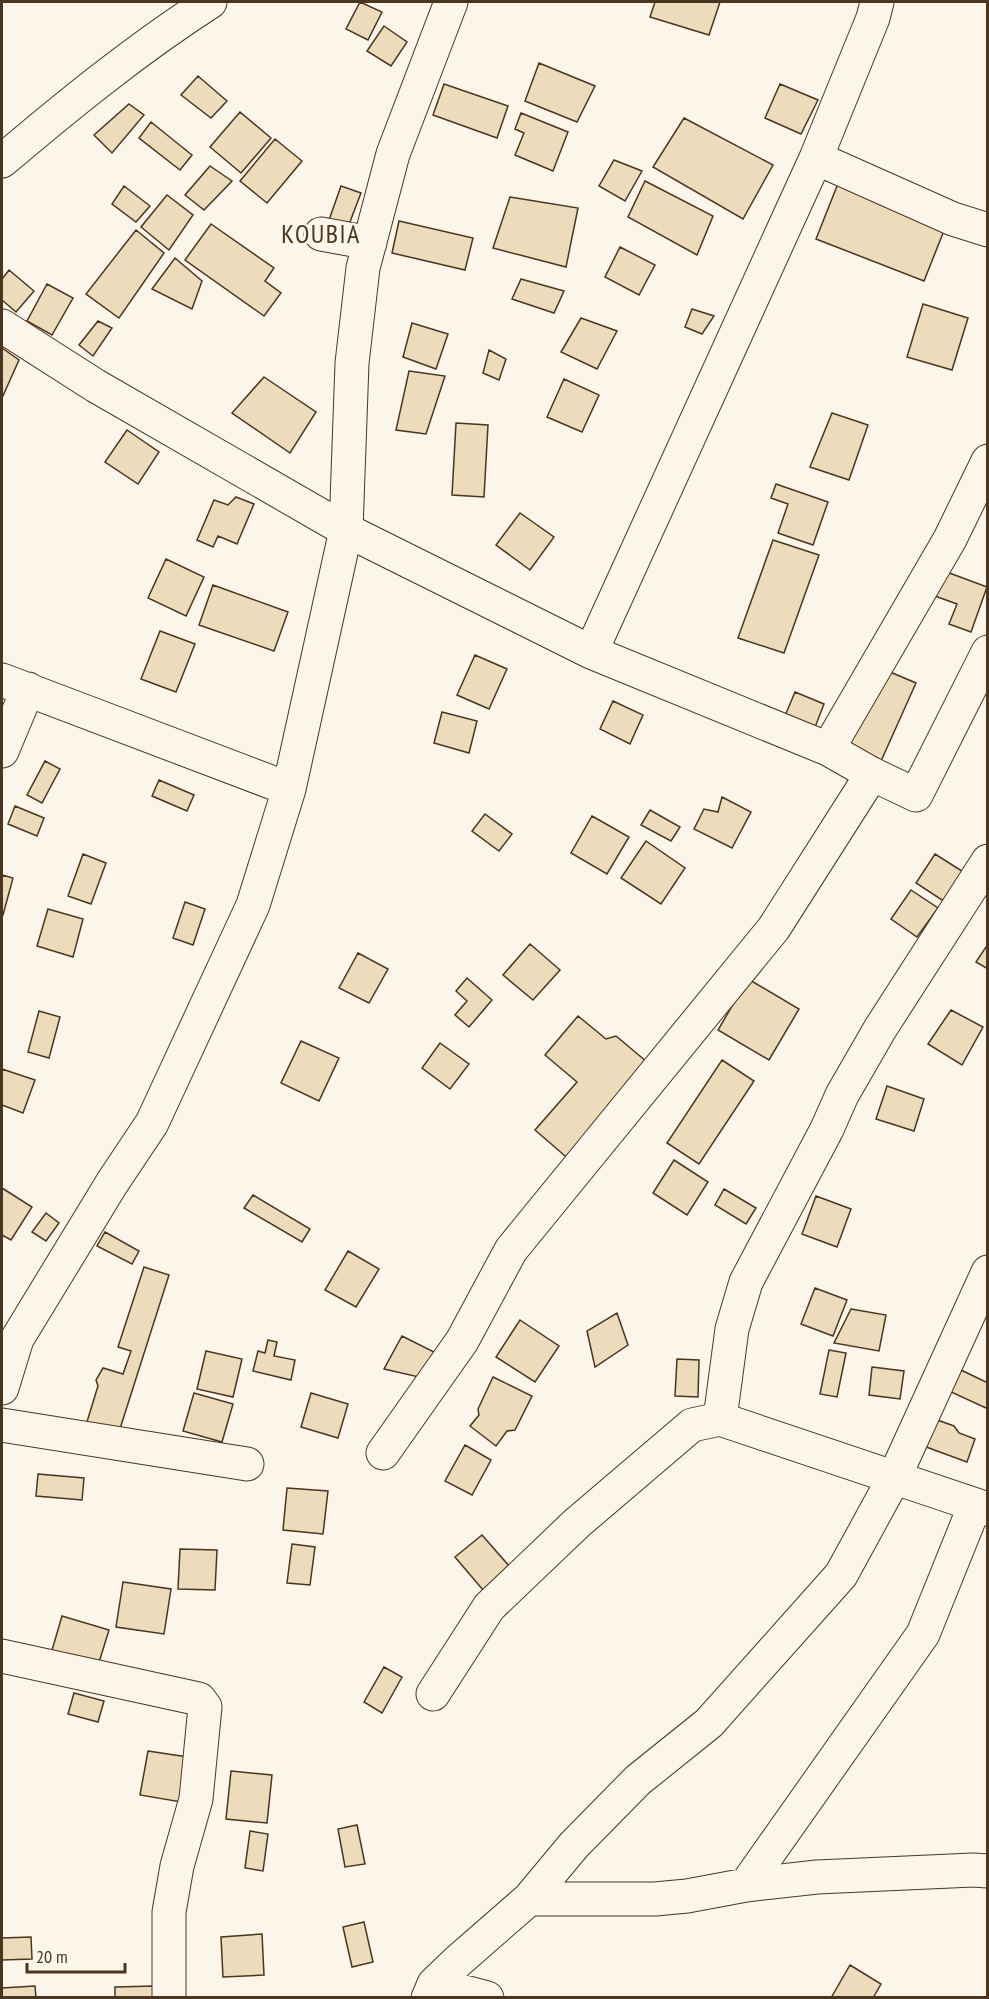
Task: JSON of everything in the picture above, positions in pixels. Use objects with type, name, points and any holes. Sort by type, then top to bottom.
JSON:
[{"type":"street","points":[[2,162],[61,112],[179,21],[210,2]]},
{"type":"street","points":[[2,1388],[18,1339],[112,1183],[152,1123],[252,905],[289,789],[346,530],[352,363],[363,268],[393,154],[451,2]]},
{"type":"street","points":[[591,652],[816,158],[873,18],[877,2]]},
{"type":"street","points":[[816,158],[953,219],[987,230]]},
{"type":"street","points":[[321,234],[370,243]]},
{"type":"street","points":[[2,326],[96,386],[346,530],[591,652],[828,749],[916,795],[987,652]]},
{"type":"street","points":[[828,749],[950,539],[987,461]]},
{"type":"street","points":[[2,751],[15,685],[289,789]]},
{"type":"street","points":[[383,1453],[462,1341],[511,1250],[774,928],[872,774]]},
{"type":"street","points":[[720,1419],[732,1329],[746,1282],[848,1085],[880,1029],[987,861]]},
{"type":"street","points":[[431,1991],[458,1961],[529,1899],[574,1845],[638,1780],[709,1724],[841,1575],[894,1478],[987,1272]]},
{"type":"street","points":[[432,1694],[489,1607],[576,1523],[692,1425],[720,1419],[981,1507],[923,1634],[746,1885]]},
{"type":"street","points":[[2,1425],[247,1464]]},
{"type":"street","points":[[2,1656],[199,1699],[205,1707],[206,1716],[196,1799],[177,1866],[169,1912],[169,1998]]},
{"type":"street","points":[[529,1899],[655,1899],[817,1877],[987,1871]]},
{"type":"street","points":[[431,1991],[487,1998]]},
{"type":"building","points":[[360,2],[382,12],[368,40],[346,29]]},
{"type":"building","points":[[655,2],[720,2],[709,35],[650,17]]},
{"type":"building","points":[[384,26],[407,42],[391,66],[367,51]]},
{"type":"building","points":[[539,63],[595,86],[577,122],[525,101]]},
{"type":"building","points":[[198,76],[227,101],[211,118],[181,95]]},
{"type":"building","points":[[444,84],[508,106],[497,138],[433,115]]},
{"type":"building","points":[[780,84],[818,100],[801,134],[765,118]]},
{"type":"building","points":[[129,104],[144,115],[112,153],[94,135]]},
{"type":"building","points":[[240,112],[271,138],[241,173],[210,147]]},
{"type":"building","points":[[521,113],[568,132],[553,171],[515,155],[524,133],[515,129]]},
{"type":"building","points":[[684,118],[773,165],[743,219],[653,167]]},
{"type":"building","points":[[151,122],[192,155],[180,170],[139,138]]},
{"type":"building","points":[[275,139],[302,161],[267,203],[240,181]]},
{"type":"building","points":[[614,160],[642,171],[625,201],[599,186]]},
{"type":"building","points":[[210,166],[232,181],[204,210],[185,195]]},
{"type":"building","points":[[645,181],[713,216],[697,255],[628,217]]},
{"type":"building","points":[[839,181],[947,223],[924,281],[816,239]]},
{"type":"building","points":[[124,186],[150,206],[136,222],[112,204]]},
{"type":"building","points":[[341,186],[361,193],[348,227],[329,220]]},
{"type":"building","points":[[167,195],[193,215],[169,250],[141,227]]},
{"type":"building","points":[[510,197],[578,208],[566,267],[493,248]]},
{"type":"building","points":[[399,221],[473,238],[465,270],[392,253]]},
{"type":"building","points":[[211,224],[274,268],[265,281],[281,293],[264,316],[185,260]]},
{"type":"building","points":[[136,230],[164,253],[119,318],[86,294]]},
{"type":"building","points":[[620,247],[655,265],[639,295],[605,277]]},
{"type":"building","points":[[175,258],[202,281],[192,309],[152,289]]},
{"type":"building","points":[[9,270],[34,291],[16,312],[2,300],[2,279]]},
{"type":"building","points":[[521,279],[564,291],[554,313],[512,299]]},
{"type":"building","points":[[47,284],[73,298],[52,335],[27,321]]},
{"type":"building","points":[[923,304],[968,318],[952,370],[907,357]]},
{"type":"building","points":[[692,309],[714,316],[702,334],[685,327]]},
{"type":"building","points":[[581,318],[617,331],[597,369],[561,352]]},
{"type":"building","points":[[98,321],[112,328],[93,356],[79,345]]},
{"type":"building","points":[[412,323],[448,334],[436,369],[403,357]]},
{"type":"building","points":[[2,348],[19,360],[2,398]]},
{"type":"building","points":[[489,350],[506,359],[499,380],[483,373]]},
{"type":"building","points":[[409,371],[445,376],[426,434],[396,430]]},
{"type":"building","points":[[264,377],[316,412],[290,453],[232,413]]},
{"type":"building","points":[[564,379],[599,395],[582,432],[547,417]]},
{"type":"building","points":[[832,413],[868,425],[849,480],[810,467]]},
{"type":"building","points":[[456,423],[488,425],[484,497],[452,495]]},
{"type":"building","points":[[127,430],[159,452],[138,484],[105,462]]},
{"type":"building","points":[[776,484],[828,502],[813,545],[778,533],[788,504],[771,498]]},
{"type":"building","points":[[236,497],[254,504],[237,544],[218,536],[213,547],[197,540],[214,500],[228,505]]},
{"type":"building","points":[[520,513],[554,537],[530,570],[496,545]]},
{"type":"building","points":[[773,540],[819,555],[784,653],[738,638]]},
{"type":"building","points":[[166,559],[204,577],[186,616],[148,598]]},
{"type":"building","points":[[944,571],[987,587],[971,632],[949,624],[957,604],[935,596]]},
{"type":"building","points":[[213,585],[288,612],[274,651],[199,625]]},
{"type":"building","points":[[160,631],[195,644],[176,692],[141,679]]},
{"type":"building","points":[[475,655],[507,669],[489,709],[457,695]]},
{"type":"building","points":[[883,669],[916,683],[881,761],[848,746]]},
{"type":"building","points":[[795,692],[824,704],[812,735],[782,723]]},
{"type":"building","points":[[613,701],[643,715],[630,744],[600,729]]},
{"type":"building","points":[[442,712],[477,721],[469,753],[434,743]]},
{"type":"building","points":[[45,761],[60,769],[42,803],[27,795]]},
{"type":"building","points":[[159,780],[194,795],[187,811],[152,796]]},
{"type":"building","points":[[722,797],[751,812],[732,848],[694,829],[704,809],[718,812]]},
{"type":"building","points":[[15,806],[44,818],[37,836],[8,824]]},
{"type":"building","points":[[650,810],[680,827],[671,841],[641,825]]},
{"type":"building","points":[[485,814],[512,834],[499,851],[472,831]]},
{"type":"building","points":[[592,816],[629,837],[607,874],[571,853]]},
{"type":"building","points":[[646,841],[685,868],[661,904],[621,878]]},
{"type":"building","points":[[83,854],[106,863],[91,904],[68,896]]},
{"type":"building","points":[[935,854],[965,873],[945,902],[916,883]]},
{"type":"building","points":[[2,875],[13,878],[3,915],[2,915]]},
{"type":"building","points":[[911,890],[938,908],[917,937],[891,919]]},
{"type":"building","points":[[185,902],[205,909],[193,945],[173,938]]},
{"type":"building","points":[[48,909],[83,919],[73,957],[37,946]]},
{"type":"building","points":[[530,944],[560,970],[533,1000],[503,975]]},
{"type":"building","points":[[988,944],[988,969],[976,962]]},
{"type":"building","points":[[358,953],[388,969],[369,1003],[339,988]]},
{"type":"building","points":[[467,978],[492,1000],[469,1027],[455,1015],[467,1001],[456,991]]},
{"type":"building","points":[[748,979],[799,1009],[769,1060],[718,1030]]},
{"type":"building","points":[[951,1010],[983,1027],[962,1065],[928,1044]]},
{"type":"building","points":[[39,1011],[60,1017],[49,1058],[28,1052]]},
{"type":"building","points":[[578,1016],[606,1039],[616,1036],[653,1067],[572,1162],[535,1130],[577,1082],[545,1055]]},
{"type":"building","points":[[301,1041],[339,1058],[319,1101],[281,1083]]},
{"type":"building","points":[[440,1043],[469,1064],[450,1089],[422,1068]]},
{"type":"building","points":[[722,1060],[754,1081],[699,1164],[667,1143]]},
{"type":"building","points":[[2,1069],[35,1080],[23,1113],[2,1105]]},
{"type":"building","points":[[887,1086],[924,1099],[914,1131],[876,1119]]},
{"type":"building","points":[[674,1160],[708,1182],[687,1215],[653,1193]]},
{"type":"building","points":[[2,1188],[32,1207],[11,1240],[2,1235]]},
{"type":"building","points":[[724,1189],[756,1208],[746,1224],[715,1205]]},
{"type":"building","points":[[253,1195],[310,1229],[302,1242],[244,1208]]},
{"type":"building","points":[[816,1196],[851,1209],[837,1247],[802,1234]]},
{"type":"building","points":[[46,1213],[59,1223],[46,1241],[32,1232]]},
{"type":"building","points":[[105,1232],[139,1251],[132,1264],[97,1246]]},
{"type":"building","points":[[348,1251],[379,1269],[356,1307],[325,1290]]},
{"type":"building","points":[[144,1267],[169,1275],[118,1435],[86,1425],[98,1386],[96,1380],[103,1368],[123,1374],[131,1351],[118,1347]]},
{"type":"building","points":[[815,1288],[847,1300],[833,1336],[801,1324]]},
{"type":"building","points":[[851,1309],[886,1315],[879,1351],[834,1343]]},
{"type":"building","points":[[617,1313],[628,1345],[595,1367],[587,1331]]},
{"type":"building","points":[[520,1320],[559,1346],[535,1382],[496,1357]]},
{"type":"building","points":[[402,1336],[436,1353],[423,1378],[384,1369]]},
{"type":"building","points":[[268,1340],[277,1342],[274,1356],[295,1360],[291,1380],[253,1371],[258,1351],[265,1353]]},
{"type":"building","points":[[829,1350],[846,1353],[837,1397],[820,1394]]},
{"type":"building","points":[[206,1351],[242,1359],[233,1397],[197,1389]]},
{"type":"building","points":[[677,1359],[699,1360],[698,1397],[675,1396]]},
{"type":"building","points":[[872,1367],[904,1371],[900,1399],[869,1395]]},
{"type":"building","points":[[961,1370],[988,1383],[986,1408],[951,1392]]},
{"type":"building","points":[[493,1377],[532,1396],[515,1430],[507,1431],[496,1446],[470,1426],[479,1415],[478,1409]]},
{"type":"building","points":[[194,1393],[233,1404],[222,1442],[183,1431]]},
{"type":"building","points":[[311,1393],[348,1404],[338,1438],[301,1427]]},
{"type":"building","points":[[929,1417],[954,1426],[959,1433],[975,1439],[967,1462],[918,1444]]},
{"type":"building","points":[[465,1445],[491,1460],[472,1495],[445,1481]]},
{"type":"building","points":[[38,1474],[84,1478],[82,1500],[36,1496]]},
{"type":"building","points":[[287,1488],[328,1491],[323,1534],[283,1530]]},
{"type":"building","points":[[482,1535],[510,1567],[483,1590],[455,1557]]},
{"type":"building","points":[[292,1544],[315,1547],[310,1585],[287,1583]]},
{"type":"building","points":[[180,1549],[217,1550],[215,1590],[178,1589]]},
{"type":"building","points":[[123,1582],[171,1589],[164,1634],[116,1627]]},
{"type":"building","points":[[62,1616],[109,1630],[96,1672],[50,1657]]},
{"type":"building","points":[[384,1667],[402,1677],[382,1713],[364,1702]]},
{"type":"building","points":[[74,1693],[104,1701],[98,1722],[68,1714]]},
{"type":"building","points":[[148,1751],[194,1758],[187,1803],[140,1795]]},
{"type":"building","points":[[231,1771],[272,1775],[267,1823],[226,1819]]},
{"type":"building","points":[[357,1825],[365,1864],[345,1867],[338,1829]]},
{"type":"building","points":[[250,1831],[268,1834],[263,1871],[245,1868]]},
{"type":"building","points":[[364,1922],[373,1962],[352,1967],[343,1927]]},
{"type":"building","points":[[262,1934],[264,1975],[223,1977],[221,1937]]},
{"type":"building","points":[[31,1937],[32,1959],[2,1960],[2,1938]]},
{"type":"building","points":[[850,1965],[881,1984],[873,1998],[831,1998]]},
{"type":"building","points":[[35,1986],[36,1998],[2,1998],[2,1988]]},
{"type":"building","points":[[155,1986],[156,1998],[115,1998],[115,1987]]},
{"type":"district","name":"KOUBIA","points":[[321,234]]}]
